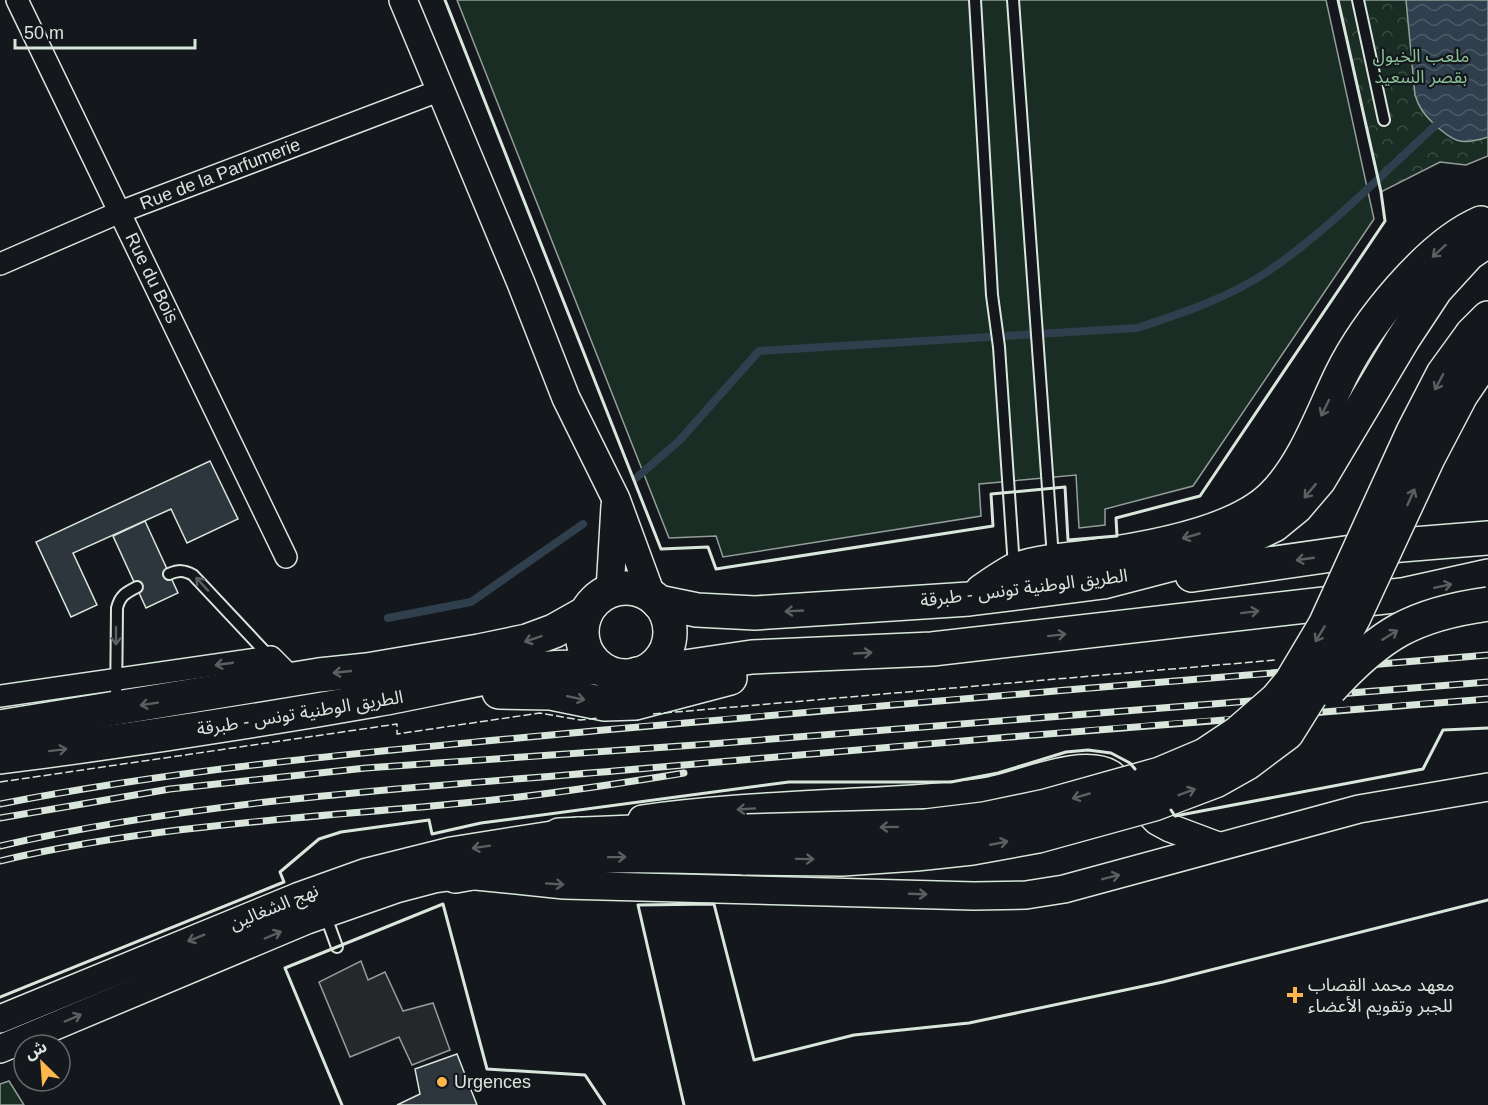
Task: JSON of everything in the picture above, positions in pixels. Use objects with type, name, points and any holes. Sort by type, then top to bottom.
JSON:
[{"type":"main road","points":[[969,599],[1014,570],[1053,561],[1125,551],[1186,537],[1224,526],[1254,511],[1272,497],[1289,477],[1350,358],[1396,296],[1437,252],[1465,231],[1488,220]]},
{"type":"main road","name":"الطريق الوطنية تونس - طبرقة","points":[[655,600],[697,610],[755,613],[969,599],[1103,582],[1199,557],[1233,545],[1274,525],[1296,507],[1319,480],[1403,339],[1436,289],[1468,254],[1488,240]]},
{"type":"main road","points":[[1287,733],[1342,641],[1428,458],[1461,395],[1483,336]]},
{"type":"main road","points":[[455,876],[554,860],[747,844],[984,819],[1046,806],[1160,774],[1205,755],[1238,733],[1277,699],[1291,682],[1320,635],[1413,432],[1443,374],[1483,336]]},
{"type":"main road","points":[[1103,582],[1173,578],[1401,545],[1488,538]]},
{"type":"main road","points":[[638,674],[651,668],[666,650],[670,633],[669,622],[655,600],[625,588],[610,591],[595,600],[586,613],[582,624],[582,640],[591,660],[600,668],[610,674],[623,676],[638,674],[752,657],[932,649],[1402,595],[1488,576]]},
{"type":"main road","points":[[560,835],[683,830],[747,844],[842,860],[972,848],[1038,836],[1154,804],[1215,781],[1247,763],[1287,733],[1354,662],[1394,631],[1430,616],[1458,608],[1488,604]]},
{"type":"main road","name":"الطريق الوطنية تونس - طبرقة","points":[[0,727],[116,694],[294,680],[468,653],[527,641],[554,631],[586,613]]},
{"type":"main road","points":[[434,690],[471,694],[513,691],[550,693],[605,704],[635,703],[823,655]]},
{"type":"main road","name":"الطريق الوطنية تونس - طبرقة","points":[[0,757],[136,739],[434,690],[541,669],[600,668]]},
{"type":"street","name":"Rue du Bois","points":[[17,0],[286,557]]},
{"type":"street","points":[[403,0],[521,283],[566,398],[616,499],[655,600]]},
{"type":"street","name":"Rue de la Parfumerie","points":[[0,264],[120,212],[441,90]]},
{"type":"street","points":[[610,591],[616,499]]},
{"type":"street","points":[[0,696],[116,694],[271,657],[294,680]]},
{"type":"street","name":"نهج الشغالين","points":[[0,1018],[297,897],[367,872],[451,851],[560,835],[621,822],[679,814],[949,797],[997,790],[1087,767],[1103,768],[1112,774],[1157,821]]},
{"type":"street","points":[[0,1049],[325,914],[396,889],[455,876],[564,885],[974,896],[1026,895],[1144,868],[1359,809],[1475,788],[1488,798]]},
{"type":"street","points":[[1144,868],[1153,846],[1157,821],[1218,846]]},
{"type":"lane","points":[[975,0],[992,295],[999,347],[1014,570]]},
{"type":"lane","points":[[1013,0],[1053,561]]},
{"type":"lane","points":[[1358,0],[1384,120]]},
{"type":"lane","points":[[170,574],[179,570],[193,575],[271,657]]},
{"type":"lane","points":[[116,694],[117,608],[119,599],[124,593],[137,587]]},
{"type":"lane","points":[[325,914],[337,947]]},
{"type":"green space","points":[[457,0],[1326,0],[1374,219],[1193,486],[1105,509],[1105,525],[1079,528],[1076,475],[979,484],[981,516],[723,557],[716,536],[669,538]]},
{"type":"green space","name":"ملعب الخيول بقصر السعيد","points":[[1338,0],[1488,0],[1488,156],[1466,165],[1440,162],[1381,192]]},
{"type":"green space","points":[[9,1081],[12,1093],[16,1093],[24,1105],[0,1105],[0,1084]]},
{"type":"shaded area","points":[[361,961],[368,980],[385,972],[403,1011],[433,1003],[450,1050],[412,1065],[399,1037],[350,1057],[319,982]]},
{"type":"water","points":[[1406,0],[1488,0],[1488,137],[1464,142],[1452,138],[1424,114],[1415,95]]},
{"type":"building","points":[[210,461],[238,519],[187,543],[171,509],[73,553],[97,605],[71,617],[36,542]]},
{"type":"building","points":[[145,521],[178,593],[146,608],[113,536]]},
{"type":"building","name":"Urgences","points":[[457,1054],[477,1105],[397,1105],[420,1094],[415,1069]]},
{"type":"waterway","points":[[636,478],[679,441],[759,351],[1137,328],[1187,311],[1236,290],[1267,272],[1311,239],[1436,125]]},
{"type":"waterway","points":[[388,618],[471,602],[583,524]]},
{"type":"railway","points":[[0,804],[75,790],[226,768],[377,751],[825,710],[1488,655]]},
{"type":"railway","points":[[0,818],[170,789],[366,768],[710,744],[1488,682]]},
{"type":"railway","points":[[0,846],[155,817],[312,797],[1057,733],[1488,699]]},
{"type":"railway","points":[[0,861],[57,849],[173,831],[491,800],[684,773]]},
{"type":"fence","points":[[653,714],[1276,660]]},
{"type":"fence","points":[[0,782],[397,724],[397,734],[540,713],[580,720],[599,718]]},
{"type":"wall","points":[[445,0],[661,549],[708,547],[716,569],[993,526],[991,494],[1065,487],[1068,540],[1117,536],[1116,518],[1200,496],[1385,221],[1381,192],[1338,0]]},
{"type":"wall","points":[[1171,810],[1175,816],[1423,769],[1443,730],[1488,728]]},
{"type":"wall","points":[[0,997],[284,882],[280,872],[319,839],[341,832],[429,820],[432,834],[481,823],[789,782],[951,782],[998,773],[1066,752],[1088,750],[1111,753],[1130,763],[1135,769]]},
{"type":"wall","points":[[684,1105],[638,905],[714,904],[754,1060],[854,1035],[969,1023],[1163,982],[1488,900]]},
{"type":"wall","points":[[342,1105],[285,968],[443,904],[487,1069],[585,1075],[605,1105]]},
{"type":"place","name":"معهد محمد القصاب للجبر وتقويم الأعضاء","points":[[1295,995]]},
{"type":"place","name":"Urgences","points":[[442,1082]]}]
